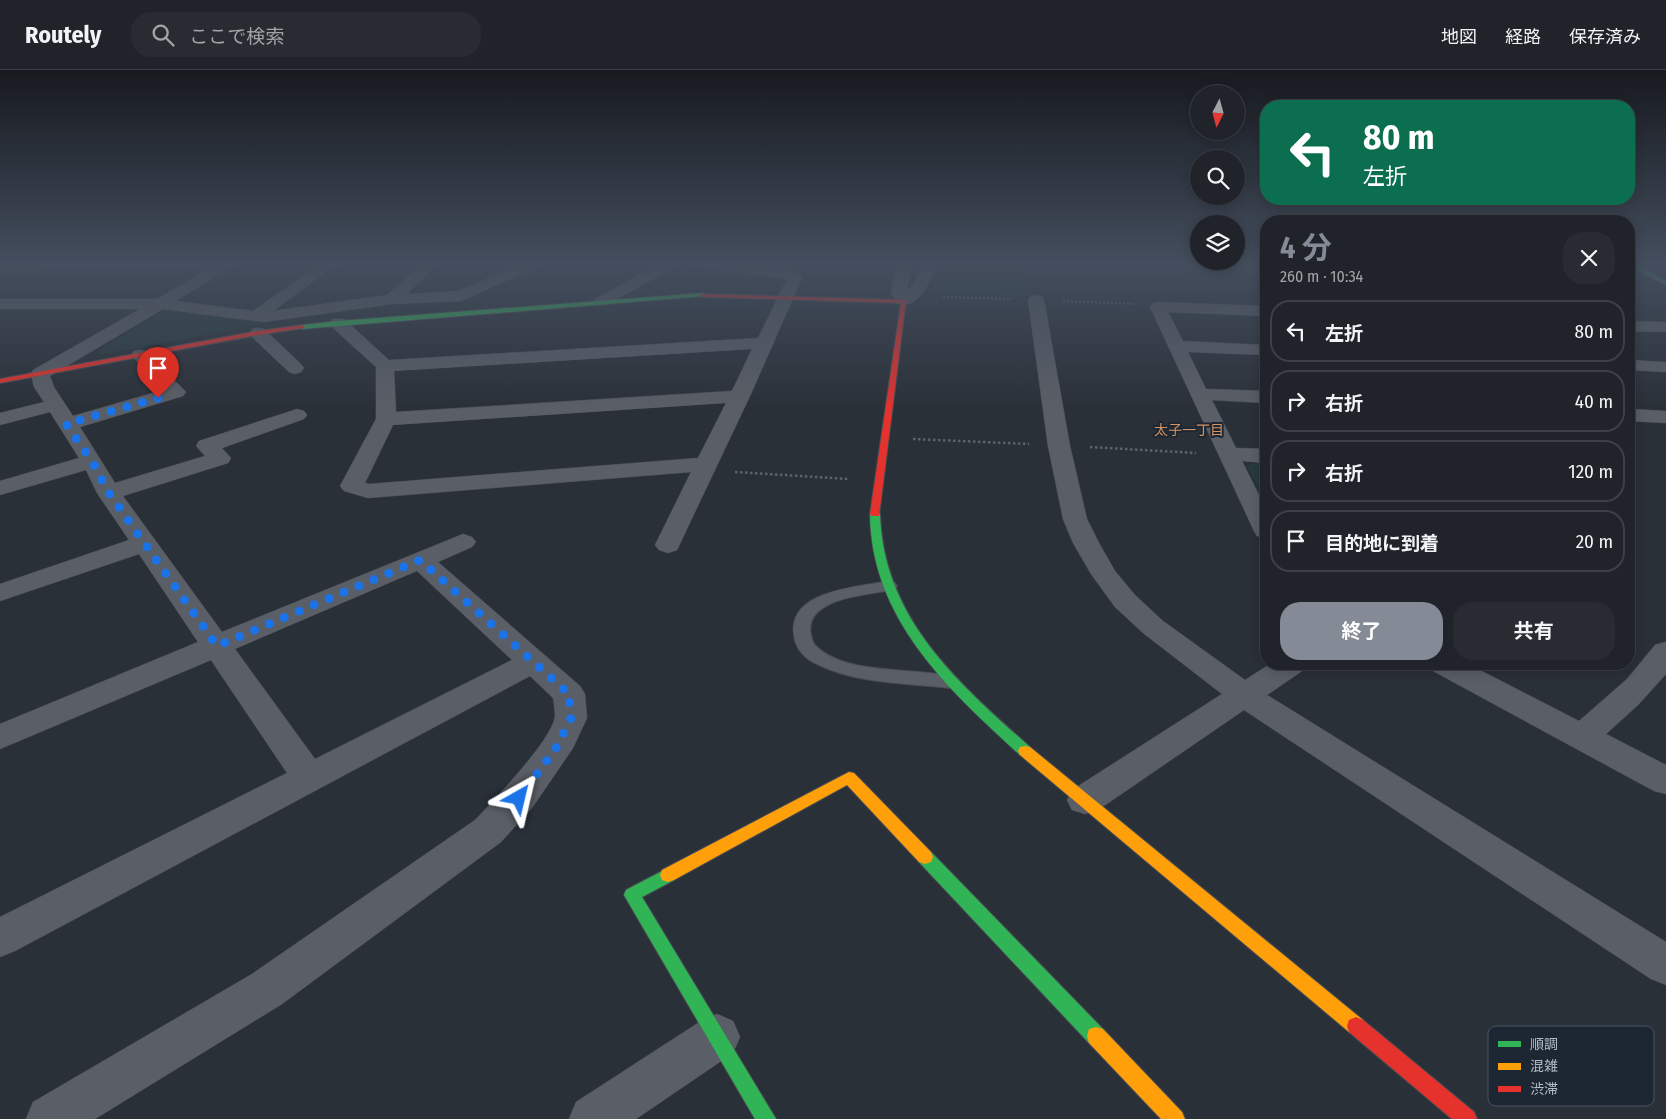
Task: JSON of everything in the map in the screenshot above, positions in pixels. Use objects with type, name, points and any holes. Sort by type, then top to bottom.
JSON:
[{"type":"street","points":[[8,320],[24,312]]},
{"type":"street","points":[[40,374],[146,312]]},
{"type":"street","points":[[199,312],[257,324],[338,323],[476,312]]},
{"type":"street","points":[[0,381],[140,355],[257,324],[271,312]]},
{"type":"street","points":[[257,324],[264,317],[302,312]]},
{"type":"street","points":[[668,545],[780,312]]},
{"type":"street","points":[[902,312],[874,526],[878,550],[889,586],[904,617],[930,656],[951,682],[1024,749],[1467,1119]]},
{"type":"street","points":[[1038,312],[1059,446],[1075,519],[1104,574],[1125,601],[1153,627],[1244,695],[1666,965]]},
{"type":"street","points":[[1160,312],[1260,521]]},
{"type":"street","points":[[338,323],[385,366],[765,343]]},
{"type":"street","points":[[257,324],[295,368]]},
{"type":"street","points":[[1635,327],[1662,329]]},
{"type":"street","points":[[1177,346],[1260,350]]},
{"type":"street","points":[[0,419],[60,414],[176,392],[140,355]]},
{"type":"street","points":[[385,366],[386,420],[352,486],[368,492],[706,467]]},
{"type":"street","points":[[1635,366],[1666,367]]},
{"type":"street","points":[[40,374],[44,387],[92,461],[109,493],[309,778]]},
{"type":"street","points":[[1200,394],[1260,397]]},
{"type":"street","points":[[386,420],[740,396]]},
{"type":"street","points":[[109,493],[220,458],[207,446],[297,415]]},
{"type":"street","points":[[1647,416],[1666,438]]},
{"type":"street","points":[[1228,454],[1260,456]]},
{"type":"street","points":[[0,488],[92,461]]},
{"type":"street","points":[[0,737],[463,542]]},
{"type":"street","points":[[0,593],[144,543]]},
{"type":"street","points":[[50,1119],[267,989],[488,831],[519,798],[556,748],[571,718],[569,694],[420,560]]},
{"type":"street","points":[[1582,737],[1632,692],[1657,666],[1666,652]]},
{"type":"street","points":[[0,938],[534,661]]},
{"type":"street","points":[[1085,800],[1281,670]]},
{"type":"street","points":[[1455,670],[1666,781]]},
{"type":"street","points":[[766,1119],[632,895],[848,777],[1175,1119]]},
{"type":"street","points":[[593,1119],[717,1037]]},
{"type":"lane","points":[[889,586],[832,598],[811,607],[802,623],[802,637],[807,650],[824,661],[855,669],[951,682]]},
{"type":"path","points":[[934,440],[1000,443]]},
{"type":"path","points":[[1104,448],[1175,452]]},
{"type":"path","points":[[706,467],[879,481]]},
{"type":"green space","points":[[163,312],[206,312],[265,324],[100,355],[100,349]]},
{"type":"green space","points":[[1260,462],[1260,490],[1246,466]]},
{"type":"traffic: fast","points":[[302,327],[482,312]]},
{"type":"traffic: fast","points":[[875,514],[875,537],[880,559],[896,603],[908,624],[935,663],[959,690],[1025,751]]},
{"type":"traffic: fast","points":[[925,857],[1096,1036]]},
{"type":"traffic: fast","points":[[668,875],[632,895],[766,1119]]},
{"type":"traffic: slow","points":[[1025,751],[1356,1026]]},
{"type":"traffic: slow","points":[[668,875],[849,777],[925,857]]},
{"type":"traffic: slow","points":[[1096,1036],[1175,1119]]},
{"type":"traffic: jam","points":[[875,514],[903,312]]},
{"type":"traffic: jam","points":[[0,381],[258,333],[302,327]]},
{"type":"traffic: jam","points":[[1356,1026],[1467,1119]]},
{"type":"district","name":"太子一丁目","points":[[1189,430]]},
{"type":"route","points":[[158,398],[66,424],[92,461],[109,493],[217,646],[420,560],[569,694],[571,718],[556,748],[519,798]]}]
